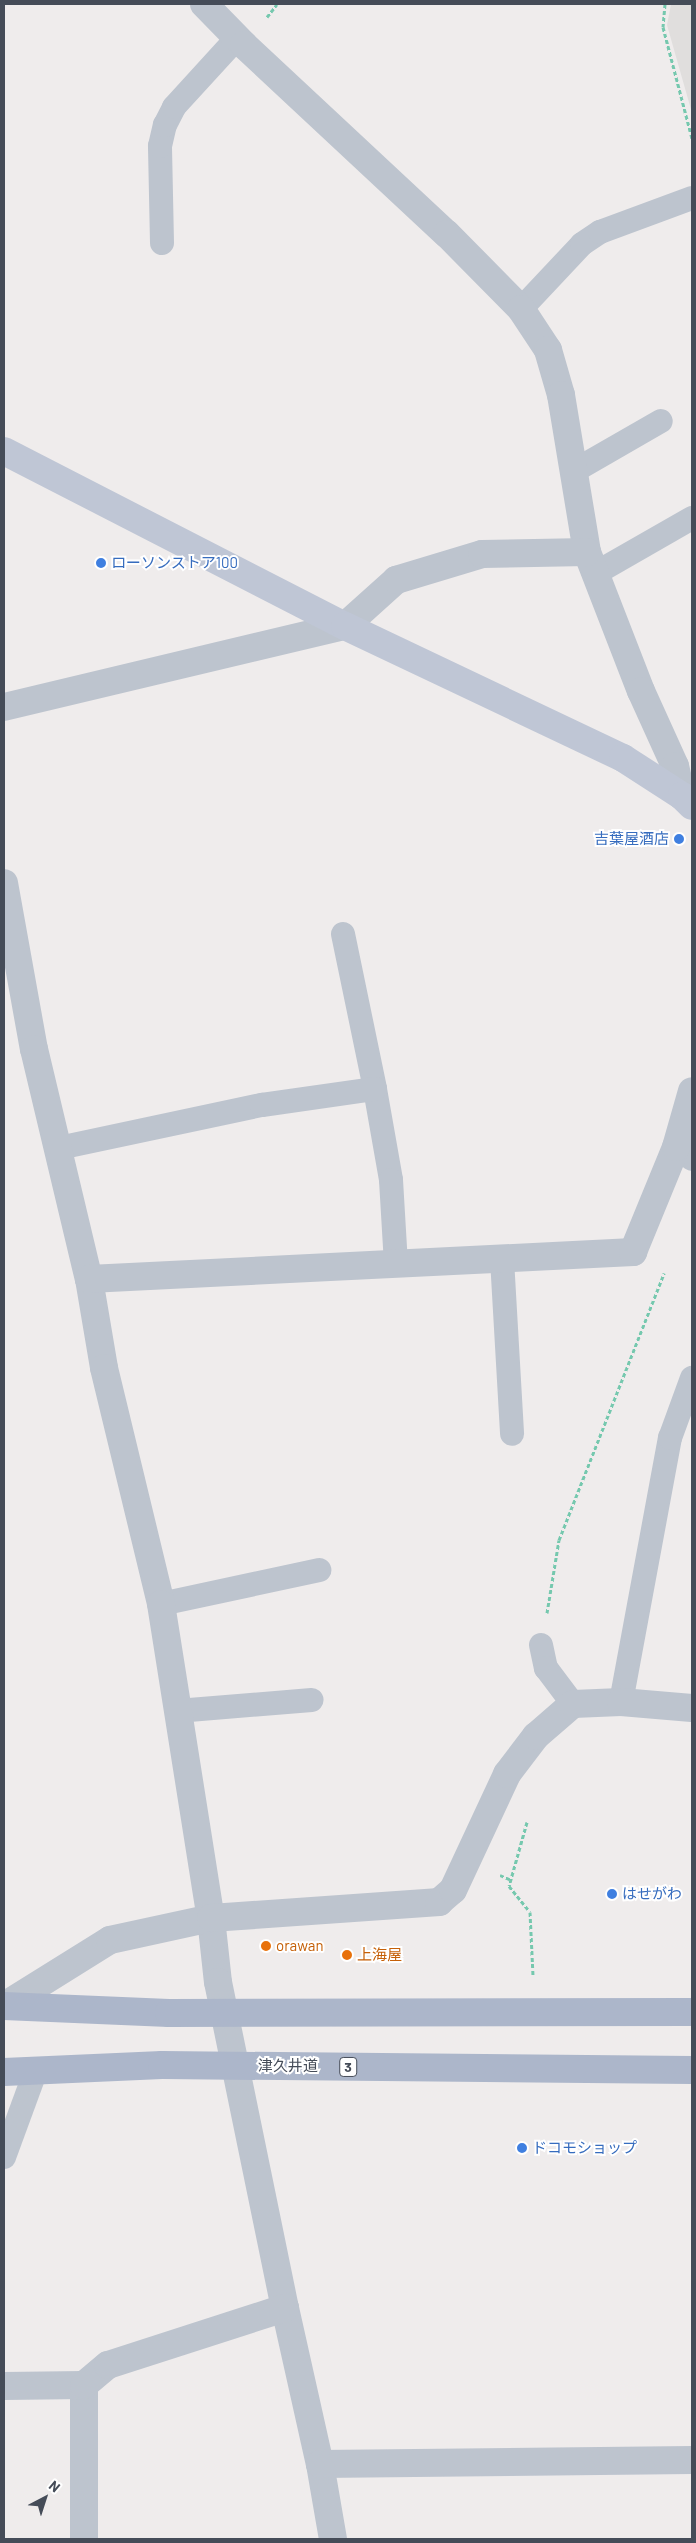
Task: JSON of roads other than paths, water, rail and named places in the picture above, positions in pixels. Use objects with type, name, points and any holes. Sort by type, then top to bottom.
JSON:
[{"type":"main road","points":[[4,2006],[169,2014],[224,2012],[692,2012]]},
{"type":"main road","name":"津久井道","points":[[4,2072],[162,2065],[692,2070]]},
{"type":"street","points":[[204,4],[237,38],[447,234],[521,309],[548,350],[561,395],[592,563],[641,691],[675,766],[687,801]]},
{"type":"street","points":[[4,451],[345,626],[623,758],[687,801]]},
{"type":"street","points":[[4,707],[345,626],[396,580],[473,556],[482,554],[592,563]]},
{"type":"street","points":[[4,883],[34,1049],[89,1279],[104,1368],[161,1604],[211,1918],[218,1982],[285,2308],[320,2464],[332,2539]]},
{"type":"street","points":[[89,1279],[633,1252],[684,1153],[692,1091]]},
{"type":"street","points":[[4,2006],[110,1940],[211,1918],[439,1902],[453,1890],[507,1774],[536,1736],[572,1704],[621,1702],[692,1708]]},
{"type":"street","points":[[4,2386],[84,2384],[108,2365],[285,2308]]},
{"type":"street","points":[[84,2384],[84,2539]]},
{"type":"street","points":[[320,2464],[692,2460]]},
{"type":"lane","points":[[162,243],[160,146],[164,125],[174,107],[237,38]]},
{"type":"lane","points":[[521,309],[582,244],[600,232],[692,198]]},
{"type":"lane","points":[[574,471],[662,421]]},
{"type":"lane","points":[[592,563],[692,518]]},
{"type":"lane","points":[[343,934],[375,1089],[391,1180],[396,1264]]},
{"type":"lane","points":[[58,1148],[262,1105],[375,1089]]},
{"type":"lane","points":[[502,1259],[512,1434]]},
{"type":"lane","points":[[621,1702],[670,1438],[692,1378]]},
{"type":"lane","points":[[161,1604],[319,1570]]},
{"type":"lane","points":[[541,1645],[546,1668],[572,1704]]},
{"type":"lane","points":[[177,1711],[312,1700]]},
{"type":"lane","points":[[4,2157],[36,2070]]},
{"type":"place","name":"ローソンストア100","points":[[101,563]]},
{"type":"place","name":"吉葉屋酒店","points":[[679,839]]},
{"type":"place","name":"はせがわ","points":[[612,1894]]},
{"type":"place","name":"orawan","points":[[266,1946]]},
{"type":"place","name":"上海屋","points":[[347,1955]]},
{"type":"place","name":"ドコモショップ","points":[[522,2148]]}]
